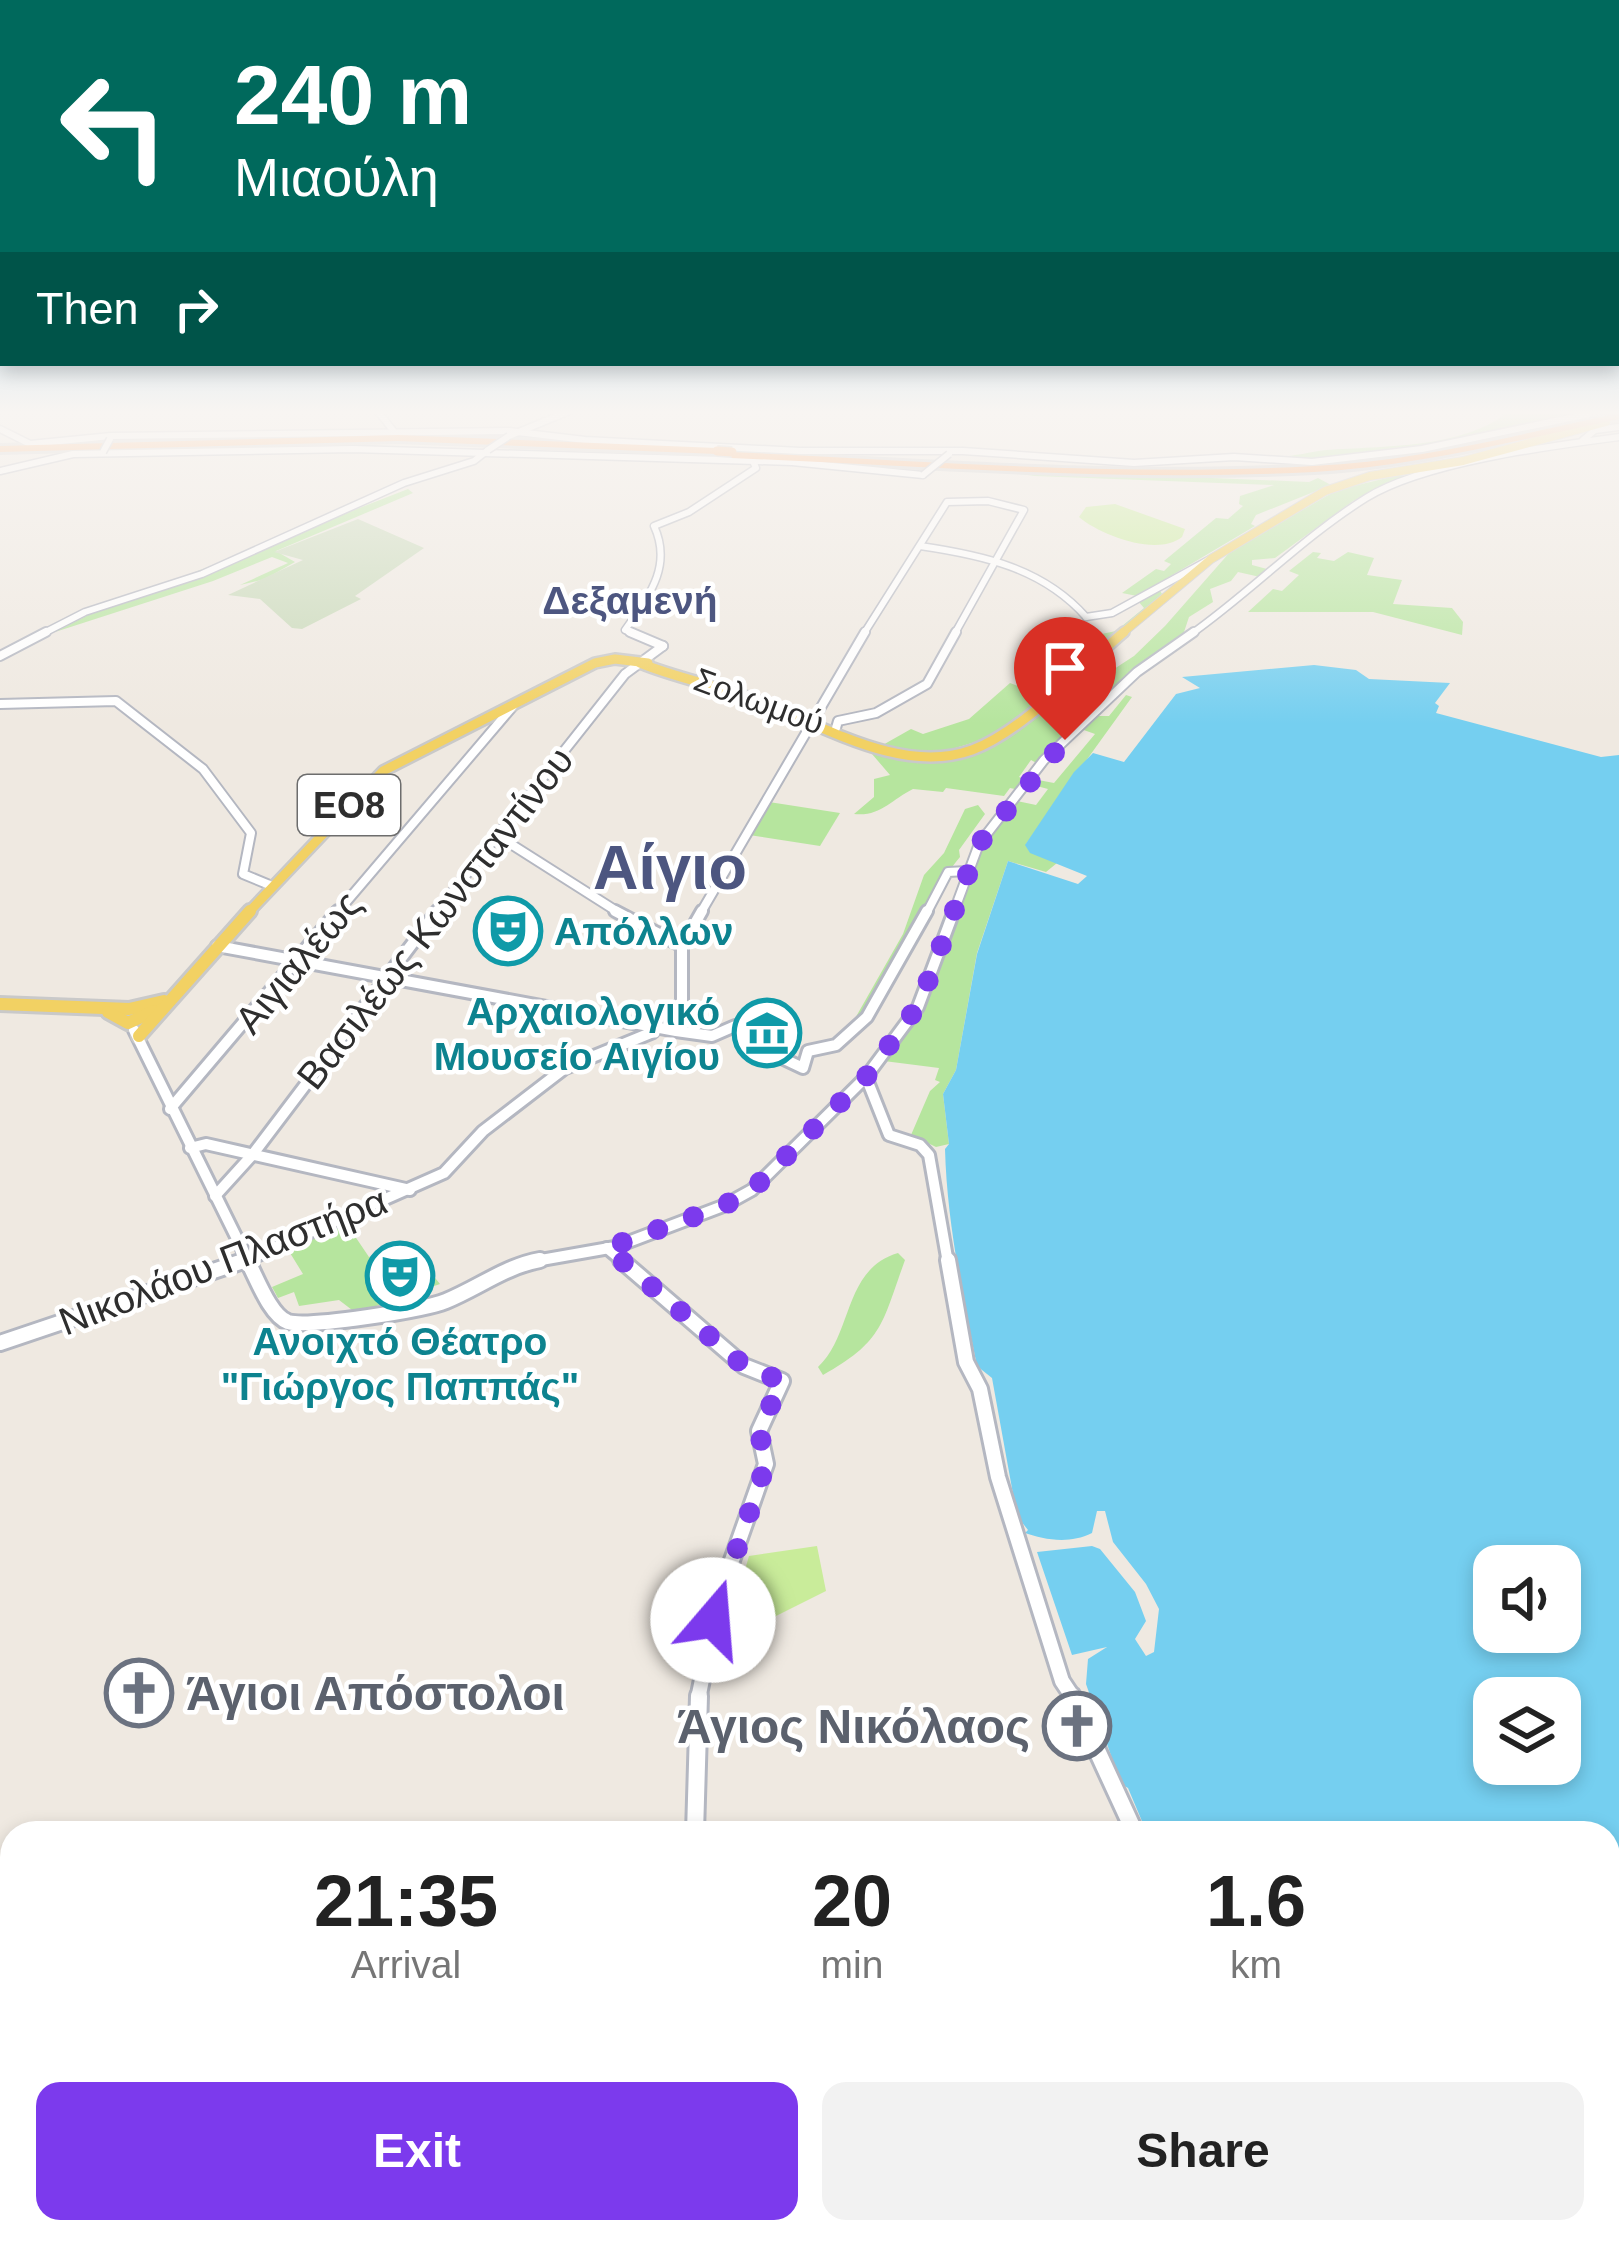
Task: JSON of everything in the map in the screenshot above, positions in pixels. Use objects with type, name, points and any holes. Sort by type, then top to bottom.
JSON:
[{"type":"main road","name":"ΕΟ8","points":[[1216,556],[1287,515]]},
{"type":"main road","name":"Σολωμού","points":[[515,703],[597,662],[615,659],[640,663],[860,740],[925,755],[989,743],[1216,556]]},
{"type":"main road","name":"ΕΟ8","points":[[132,1025],[168,1000],[383,771],[515,703]]},
{"type":"main road","points":[[0,1004],[135,1009],[168,1000]]},
{"type":"main road","points":[[102,1008],[132,1025],[168,1000]]},
{"type":"street","points":[[0,656],[86,612],[202,574],[334,515]]},
{"type":"street","name":"Βασιλέως Κωνσταντίνου","points":[[215,1196],[254,1154],[495,834],[625,674],[662,646],[625,630],[659,576],[660,536],[655,524],[682,515]]},
{"type":"street","points":[[661,1027],[675,1022],[684,996],[682,946],[940,515]]},
{"type":"street","points":[[817,726],[876,713],[927,684],[1021,515]]},
{"type":"street","points":[[132,1025],[247,1260],[284,1320],[330,1321],[442,1303],[524,1262],[607,1248],[723,1206],[752,1190],[866,1077],[920,1003],[979,844],[1051,752],[1137,672],[1240,600],[1282,557],[1338,515]]},
{"type":"street","points":[[921,546],[994,563],[1050,590],[1086,617],[1112,613],[1216,556]]},
{"type":"street","points":[[0,704],[116,701],[127,714],[164,735],[218,785],[251,833],[243,874],[272,886]]},
{"type":"street","name":"Αιγιαλέως","points":[[170,1109],[515,703]]},
{"type":"street","points":[[495,834],[597,902],[682,946]]},
{"type":"street","points":[[217,946],[712,1036],[735,1027],[801,1068],[808,1051],[839,1044],[886,989],[948,872],[967,871]]},
{"type":"street","name":"Νικολάου Πλαστήρα","points":[[0,1343],[247,1260],[444,1174],[483,1131],[566,1067],[661,1027]]},
{"type":"street","points":[[866,1077],[889,1135],[920,1145],[929,1155],[966,1362],[980,1389],[998,1477],[1063,1681],[1085,1717],[1130,1821]]},
{"type":"street","points":[[190,1148],[206,1144],[410,1190]]},
{"type":"street","points":[[607,1248],[744,1366],[782,1381],[759,1431],[766,1464],[718,1597],[705,1655],[697,1708],[694,1821]]},
{"type":"green space","points":[[342,515],[362,515],[276,551],[295,562],[265,579],[240,585],[288,563],[272,557],[55,632],[98,610]]},
{"type":"green space","points":[[1145,515],[1185,529],[1171,543],[1144,544],[1114,537],[1079,517]]},
{"type":"green space","points":[[1257,515],[1251,524],[1255,526],[1137,596],[1122,593],[1156,569],[1164,571],[1171,564],[1164,561],[1216,518]]},
{"type":"green space","points":[[1294,515],[1334,515],[1275,558],[1252,560],[1252,565],[1267,569],[1260,577],[1238,572],[1231,581],[1210,589],[1213,602],[1189,617],[1183,635],[1126,678],[1040,765],[1031,760],[1019,777],[1027,780],[1019,790],[1010,788],[1004,796],[913,789],[878,810],[854,814],[874,797],[874,779],[890,775],[872,754],[910,757],[973,750],[1075,679],[1091,684],[1134,656],[1230,552]]},
{"type":"green space","points":[[358,519],[424,548],[355,596],[361,599],[302,629],[292,628],[260,599],[228,595],[303,560],[274,552]]},
{"type":"green space","points":[[1313,552],[1321,553],[1317,558],[1334,561],[1348,552],[1374,558],[1367,575],[1402,580],[1393,604],[1452,608],[1463,622],[1462,635],[1373,612],[1248,612],[1273,589],[1282,591],[1299,575],[1289,571]]},
{"type":"green space","points":[[1159,589],[1162,594],[1156,602],[995,736],[939,753],[881,746],[911,729],[923,734],[969,719],[1010,683],[1026,689],[1041,687],[1065,666],[1054,662],[1082,638],[1116,631],[1144,608],[1138,601]]},
{"type":"green space","points":[[1126,695],[1132,697],[1026,844],[1057,863],[1046,872],[1008,861],[977,953],[956,1070],[943,1094],[949,1144],[936,1147],[911,1135],[930,1091],[940,1082],[935,1080],[939,1068],[884,1061],[921,1009],[979,849],[1017,801],[1036,805],[1048,789],[1029,784],[1033,779],[1054,783],[1095,734],[1081,729],[1097,716],[1109,716]]},
{"type":"green space","points":[[769,802],[840,813],[820,846],[749,835]]},
{"type":"green space","points":[[978,805],[985,814],[959,850],[960,857],[895,971],[853,1022],[903,934],[924,875],[944,853],[965,809]]},
{"type":"green space","points":[[346,1223],[369,1257],[406,1242],[440,1284],[356,1313],[339,1300],[299,1306],[294,1292],[278,1298],[272,1287],[303,1274],[287,1248]]},
{"type":"green space","points":[[898,1253],[905,1260],[878,1328],[858,1352],[823,1375],[818,1367],[838,1338],[867,1273]]},
{"type":"green space","points":[[817,1546],[826,1591],[758,1625],[740,1612],[742,1605],[735,1604],[749,1556]]},
{"type":"water","points":[[1314,665],[1356,670],[1369,679],[1450,683],[1435,703],[1439,706],[1436,713],[1601,757],[1619,755],[1619,1821],[1142,1821],[1128,1788],[1121,1784],[1086,1684],[1088,1659],[1107,1647],[1072,1655],[1037,1552],[1100,1549],[1135,1592],[1146,1621],[1135,1639],[1146,1656],[1154,1652],[1159,1609],[1113,1542],[1105,1511],[1097,1511],[1092,1533],[1065,1540],[1025,1533],[1028,1530],[1017,1516],[992,1378],[977,1366],[961,1285],[949,1203],[943,1094],[956,1070],[977,954],[1008,861],[1078,884],[1087,876],[1030,853],[1025,845],[1074,772],[1093,753],[1124,762],[1176,694],[1200,688],[1182,677]]},
{"type":"place","name":"Απόλλων","points":[[508,931]]},
{"type":"place","name":"Αρχαιολογικό Μουσείο Αιγίου","points":[[767,1033]]},
{"type":"place","name":"Ανοιχτό Θέατρο \"Γιώργος Παππάς\"","points":[[400,1276]]},
{"type":"place","name":"Άγιοι Απόστολοι","points":[[139,1693]]},
{"type":"place","name":"Άγιος Νικόλαος","points":[[1077,1726]]},
{"type":"district","name":"Δεξαμενή","points":[[630,600]]},
{"type":"district","name":"Αίγιο","points":[[670,867]]},
{"type":"route","points":[[713,1620],[766,1464],[759,1431],[782,1381],[744,1366],[607,1248],[723,1206],[752,1190],[866,1077],[920,1003],[979,844],[1065,740]]}]
